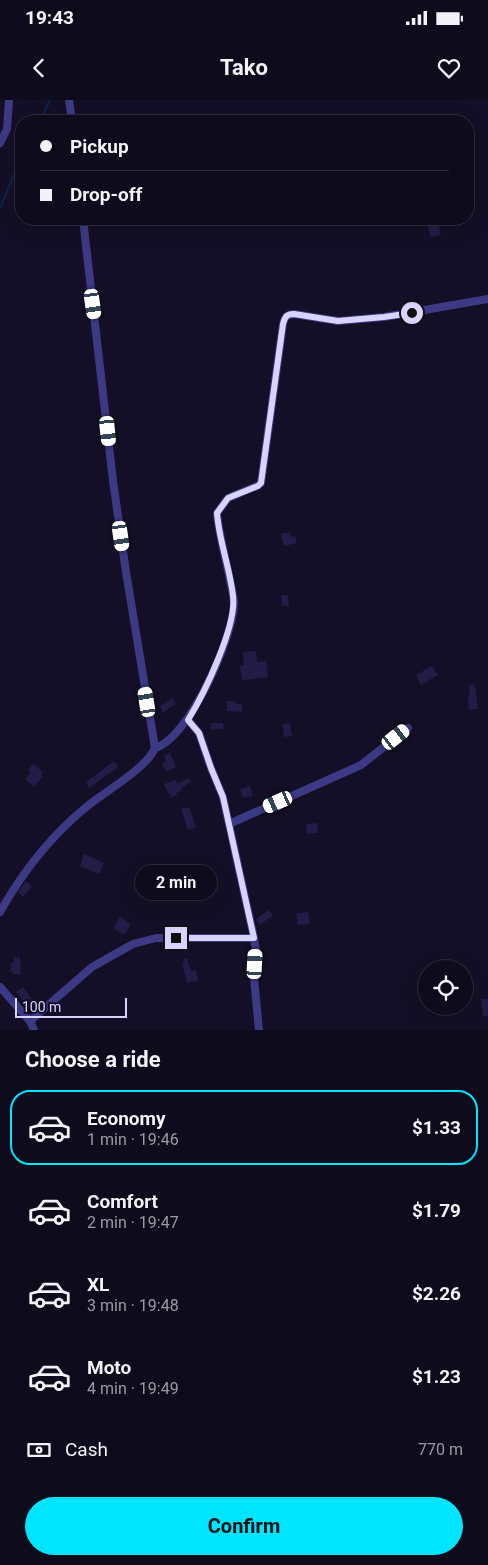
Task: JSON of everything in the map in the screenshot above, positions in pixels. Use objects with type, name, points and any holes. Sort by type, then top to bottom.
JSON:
[{"type":"street","points":[[0,143],[7,129],[9,100]]},
{"type":"street","points":[[70,100],[71,115]]},
{"type":"street","points":[[84,225],[113,481],[130,599],[155,748]]},
{"type":"street","points":[[0,912],[38,855],[56,835],[85,808],[148,760],[155,748],[163,745],[188,720],[196,707],[227,637],[233,612],[233,596],[217,513],[228,498],[261,483],[285,317],[288,314],[294,314],[338,321],[384,317],[488,299]]},
{"type":"street","points":[[188,720],[199,733],[223,797],[254,938],[256,951],[254,978],[259,1030]]},
{"type":"street","points":[[229,824],[361,765],[408,728]]},
{"type":"street","points":[[30,1021],[92,967],[133,944],[156,938],[254,938]]},
{"type":"street","points":[[0,987],[30,1021],[34,1030]]},
{"type":"building","points":[[428,225],[438,225],[441,235],[430,237]]},
{"type":"building","points":[[290,532],[291,537],[295,536],[297,543],[284,546],[281,534]]},
{"type":"building","points":[[281,595],[288,595],[289,606],[282,606]]},
{"type":"building","points":[[256,651],[257,662],[266,661],[268,677],[242,680],[240,666],[244,665],[243,652]]},
{"type":"building","points":[[432,666],[438,675],[421,685],[416,675]]},
{"type":"building","points":[[475,684],[478,709],[469,710],[469,685]]},
{"type":"building","points":[[173,698],[176,704],[163,712],[160,706]]},
{"type":"building","points":[[227,701],[235,701],[235,703],[243,705],[241,712],[227,711]]},
{"type":"building","points":[[211,723],[223,723],[224,729],[211,730]]},
{"type":"building","points":[[290,723],[292,736],[284,737],[283,724]]},
{"type":"building","points":[[170,753],[176,767],[166,772],[162,763],[166,761],[164,756]]},
{"type":"building","points":[[114,761],[118,767],[89,788],[86,782]]},
{"type":"building","points":[[33,764],[43,772],[41,774],[43,776],[34,787],[25,779],[31,773],[28,770]]},
{"type":"building","points":[[189,778],[191,782],[181,788],[182,790],[176,793],[177,795],[171,798],[164,784],[176,780],[177,784]]},
{"type":"building","points":[[250,786],[253,796],[243,798],[240,789]]},
{"type":"building","points":[[189,807],[196,827],[188,830],[181,809]]},
{"type":"building","points":[[317,823],[318,833],[307,834],[306,824]]},
{"type":"building","points":[[84,854],[104,863],[99,874],[80,866]]},
{"type":"building","points":[[26,881],[32,886],[23,897],[18,892]]},
{"type":"building","points":[[269,910],[273,916],[259,925],[256,919]]},
{"type":"building","points":[[308,912],[310,924],[298,925],[296,914]]},
{"type":"building","points":[[120,917],[131,924],[124,935],[113,928]]},
{"type":"building","points":[[14,957],[20,957],[21,974],[12,974],[13,971],[10,971],[11,963],[14,963]]},
{"type":"building","points":[[187,958],[191,971],[196,970],[198,981],[187,983],[182,963],[184,963],[183,959]]},
{"type":"building","points":[[23,987],[34,1002],[28,1007],[16,992]]},
{"type":"building","points":[[481,999],[488,999],[488,1016],[483,1016]]},
{"type":"waterway","points":[[43,115],[50,100]]},
{"type":"waterway","points":[[0,208],[15,172]]},
{"type":"route","points":[[176,938],[254,938],[223,797],[199,733],[188,720],[196,707],[227,637],[233,612],[233,596],[217,513],[228,498],[261,483],[285,317],[288,314],[294,314],[338,321],[412,313]]}]
